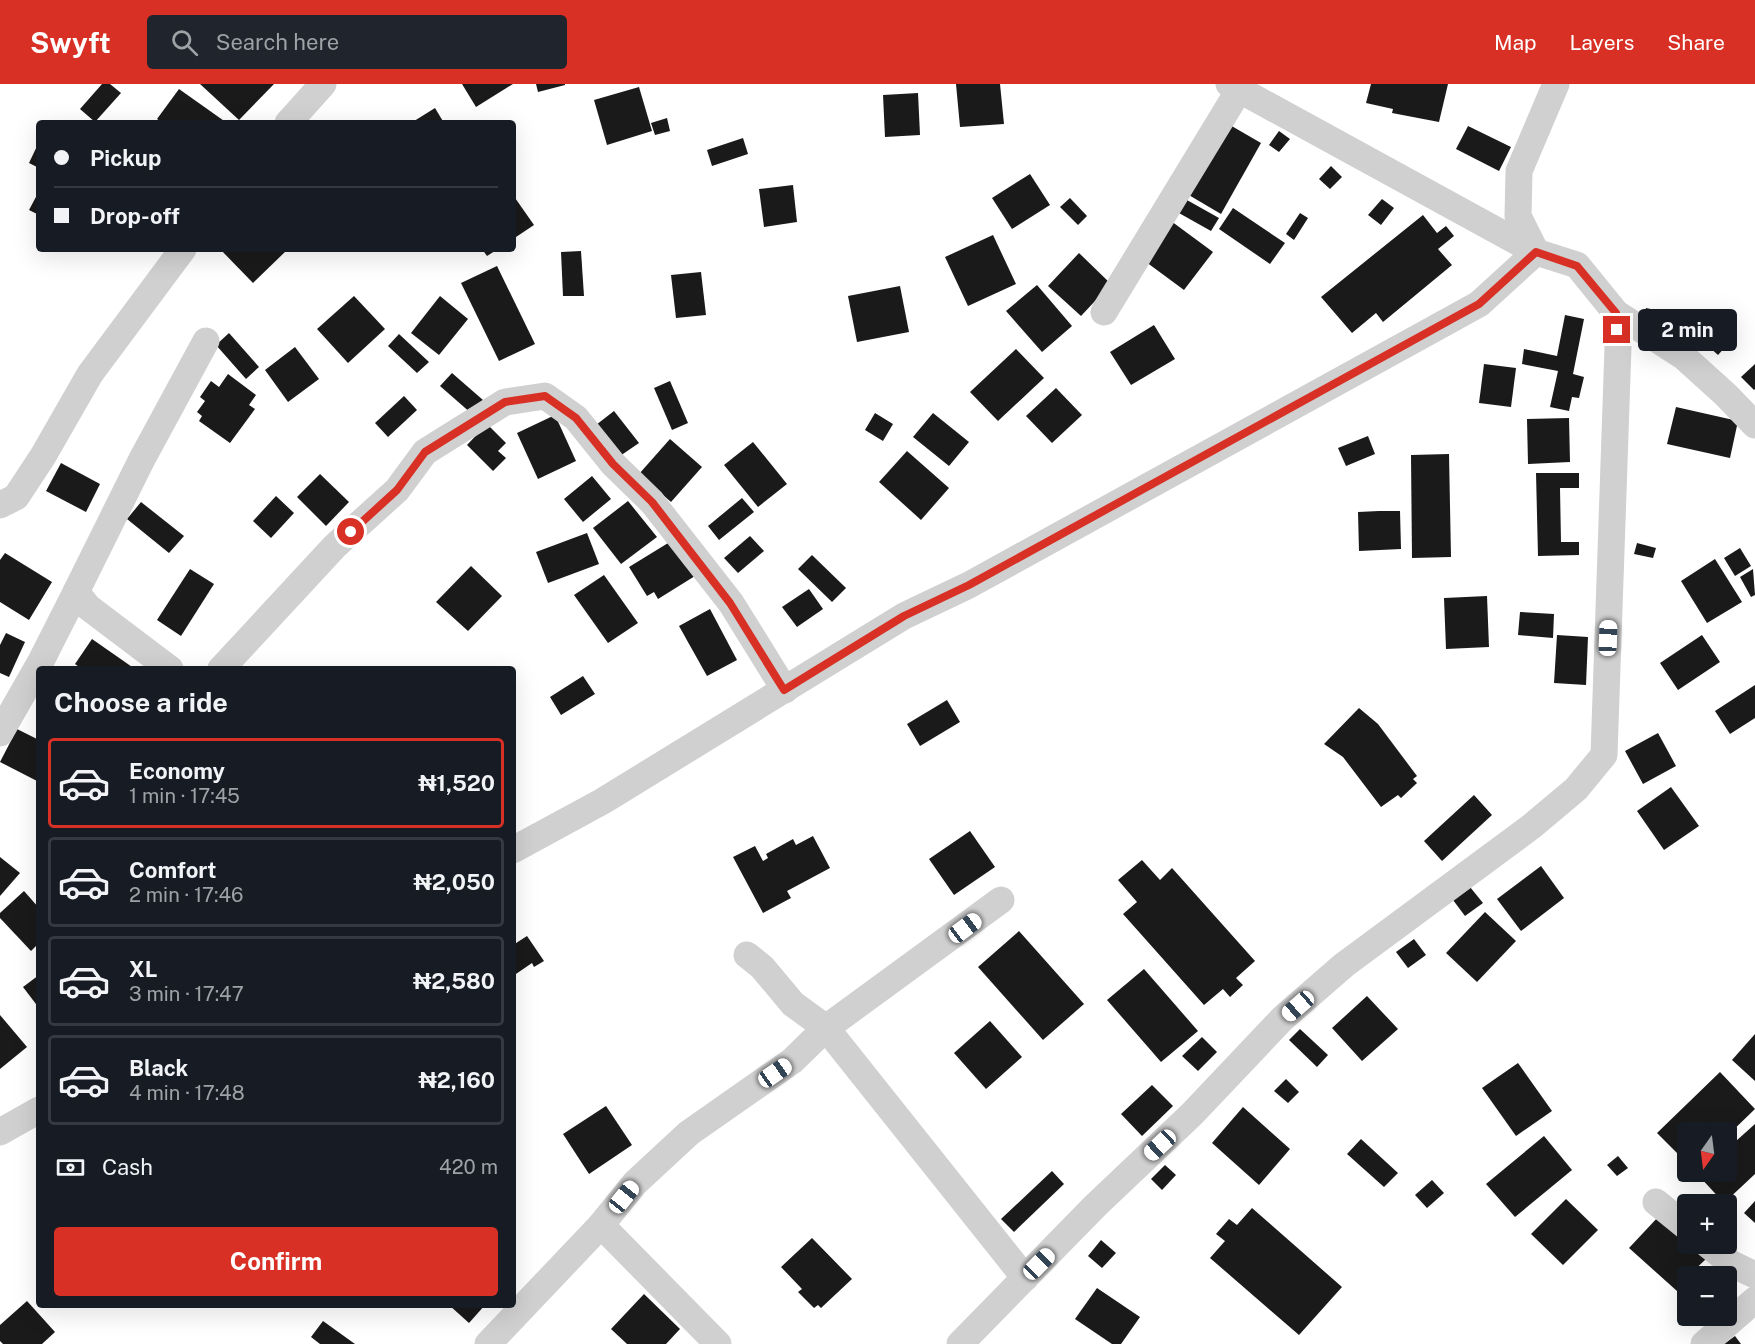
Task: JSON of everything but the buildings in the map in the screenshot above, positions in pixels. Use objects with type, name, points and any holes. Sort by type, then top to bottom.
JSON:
[{"type":"street","points":[[291,120],[323,84]]},
{"type":"street","points":[[1536,252],[1518,216],[1519,171],[1556,84]]},
{"type":"street","points":[[1104,312],[1234,87],[1536,252],[1577,266],[1616,313],[1684,357],[1755,425]]},
{"type":"street","points":[[0,505],[16,496],[43,456],[90,374],[181,252]]},
{"type":"street","points":[[516,848],[603,801],[904,616],[969,585],[1479,304],[1536,252]]},
{"type":"street","points":[[960,1344],[1192,1114],[1282,1019],[1344,965],[1532,826],[1576,789],[1604,755],[1618,346],[1616,313]]},
{"type":"street","points":[[38,666],[142,459],[206,341]]},
{"type":"street","points":[[224,666],[335,546],[397,490],[425,452],[505,402],[545,396],[576,418],[613,464],[652,502],[730,603],[784,690]]},
{"type":"street","points":[[76,592],[88,607],[166,666]]},
{"type":"street","points":[[0,733],[36,670]]},
{"type":"street","points":[[488,1344],[601,1226],[635,1183],[689,1133],[792,1061],[826,1028],[1001,900]]},
{"type":"street","points":[[747,954],[762,967],[793,1004],[826,1028],[1025,1278]]},
{"type":"street","points":[[0,1132],[36,1112]]},
{"type":"street","points":[[1656,1202],[1677,1218]]},
{"type":"street","points":[[601,1226],[718,1344]]},
{"type":"street","points":[[1720,1254],[1732,1264],[1755,1275]]},
{"type":"street","points":[[1704,1344],[1755,1300]]},
{"type":"route","points":[[351,532],[397,490],[425,452],[505,402],[545,396],[576,418],[613,464],[652,502],[730,603],[762,651],[784,690],[904,616],[969,585],[1479,304],[1536,252],[1577,266],[1616,313],[1617,330]]}]
